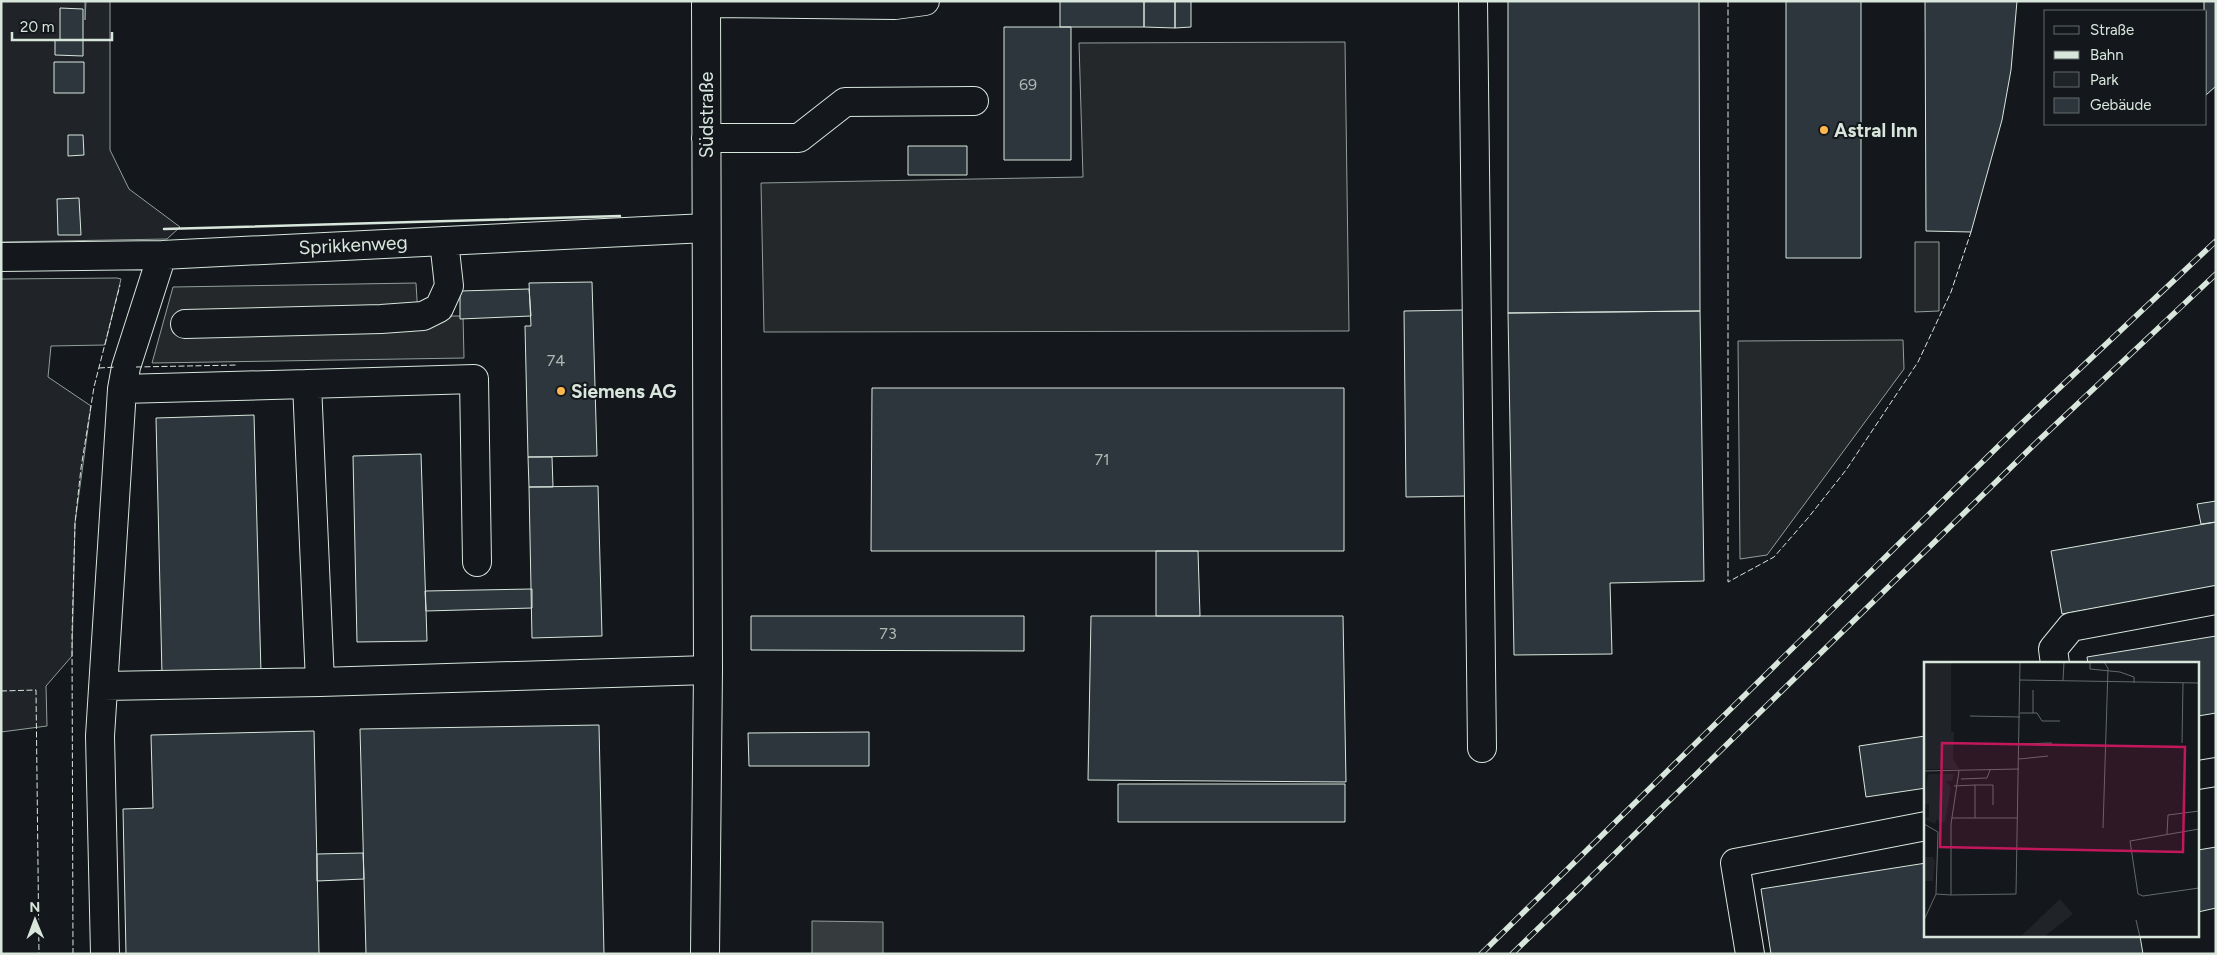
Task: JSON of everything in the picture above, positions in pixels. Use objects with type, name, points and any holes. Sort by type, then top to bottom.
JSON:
[{"type":"street","points":[[706,2],[895,5],[925,1]]},
{"type":"street","points":[[1473,1],[1482,748]]},
{"type":"street","name":"Südstraße","points":[[705,954],[708,670],[706,2]]},
{"type":"street","points":[[706,138],[799,138],[845,102],[974,101]]},
{"type":"street","name":"Sprikkenweg","points":[[1,257],[162,254],[706,228]]},
{"type":"street","points":[[186,324],[381,319],[423,316],[439,308],[449,286],[444,241]]},
{"type":"street","points":[[105,954],[100,736],[122,389],[126,367],[162,254]]},
{"type":"street","points":[[122,389],[474,379],[476,562]]},
{"type":"street","points":[[307,384],[320,682]]},
{"type":"street","points":[[2055,662],[2053,649],[2071,627],[2216,600]]},
{"type":"street","points":[[104,686],[320,682],[708,670]]},
{"type":"street","points":[[2200,775],[2216,772]]},
{"type":"street","points":[[1750,954],[1735,863],[1924,826]]},
{"type":"green space","points":[[1,1],[85,1],[85,20],[86,1],[110,1],[110,150],[129,189],[180,227],[167,239],[1,242]]},
{"type":"green space","points":[[1,279],[121,279],[105,345],[51,346],[48,377],[91,406],[75,523],[72,656],[46,686],[47,726],[1,732]]},
{"type":"shaded area","points":[[1345,42],[1349,331],[764,332],[761,183],[1083,177],[1079,43]]},
{"type":"shaded area","points":[[1915,242],[1939,242],[1939,311],[1915,312]]},
{"type":"shaded area","points":[[416,283],[418,316],[463,316],[464,358],[152,363],[173,287]]},
{"type":"shaded area","points":[[1903,340],[1904,369],[1767,555],[1740,559],[1738,341]]},
{"type":"shaded area","points":[[812,921],[883,922],[883,954],[812,954]]},
{"type":"building","points":[[1060,1],[1144,1],[1144,27],[1060,27]]},
{"type":"building","points":[[1144,1],[1175,1],[1175,28],[1144,27]]},
{"type":"building","points":[[1175,1],[1191,1],[1191,27],[1175,28]]},
{"type":"building","points":[[1508,1],[1699,1],[1700,311],[1508,313]]},
{"type":"building","name":"Astral Inn","points":[[1786,1],[1861,1],[1861,258],[1786,258]]},
{"type":"building","points":[[1925,1],[2017,1],[2011,70],[2002,120],[1971,232],[1926,231]]},
{"type":"building","points":[[2204,1],[2216,1],[2216,86],[2207,94],[2207,10],[2204,10]]},
{"type":"building","points":[[60,8],[83,9],[83,56],[55,55],[55,40],[60,40]]},
{"type":"building","points":[[1004,27],[1071,27],[1071,160],[1004,160]]},
{"type":"building","points":[[54,62],[84,62],[84,93],[54,93]]},
{"type":"building","points":[[68,135],[83,135],[84,155],[68,156]]},
{"type":"building","points":[[908,146],[967,146],[967,175],[908,175]]},
{"type":"building","points":[[79,198],[81,235],[58,235],[57,199]]},
{"type":"building","name":"Siemens AG","points":[[592,282],[597,456],[528,457],[525,326],[531,326],[529,283]]},
{"type":"building","points":[[529,289],[531,316],[460,319],[460,291]]},
{"type":"building","points":[[1465,310],[1468,496],[1406,497],[1404,311]]},
{"type":"building","points":[[1700,311],[1704,581],[1610,583],[1612,654],[1514,655],[1508,313]]},
{"type":"building","points":[[872,388],[1344,388],[1344,551],[871,551]]},
{"type":"building","points":[[254,415],[261,673],[162,675],[156,418]]},
{"type":"building","points":[[421,454],[427,641],[357,642],[353,456]]},
{"type":"building","points":[[528,457],[552,457],[553,487],[529,487]]},
{"type":"building","points":[[598,486],[602,636],[532,638],[529,487]]},
{"type":"building","points":[[2216,501],[2216,522],[2201,524],[2197,504]]},
{"type":"building","points":[[2216,522],[2216,587],[2062,614],[2051,551]]},
{"type":"building","points":[[1156,551],[1198,551],[1200,616],[1156,616]]},
{"type":"building","points":[[532,589],[532,608],[426,611],[425,591]]},
{"type":"building","points":[[751,616],[1024,616],[1024,651],[751,650]]},
{"type":"building","points":[[1091,616],[1343,616],[1346,782],[1088,780]]},
{"type":"building","points":[[2216,636],[2216,713],[2200,716],[2200,662],[2088,662],[2087,657]]},
{"type":"building","points":[[599,725],[604,954],[366,954],[360,729]]},
{"type":"building","points":[[314,731],[319,954],[126,954],[123,809],[153,808],[151,735]]},
{"type":"building","points":[[869,732],[869,766],[749,766],[748,733]]},
{"type":"building","points":[[1924,736],[1924,788],[1866,797],[1859,746]]},
{"type":"building","points":[[1118,784],[1345,784],[1345,822],[1118,822]]},
{"type":"building","points":[[2216,847],[2216,908],[2200,912],[2200,850]]},
{"type":"building","points":[[363,853],[364,879],[317,881],[317,854]]},
{"type":"building","points":[[1924,863],[1924,938],[2140,938],[2143,954],[1771,954],[1761,889]]},
{"type":"railway","points":[[1481,954],[2022,423],[2216,241]]},
{"type":"railway","points":[[1512,954],[2038,441],[2216,274]]},
{"type":"fence","points":[[1728,1],[1728,582],[1774,557],[1846,470],[1918,362],[1951,292],[1971,232]]},
{"type":"fence","points":[[73,954],[72,635],[75,523],[81,468],[94,387],[120,285]]},
{"type":"fence","points":[[136,367],[238,365]]},
{"type":"fence","points":[[99,368],[116,367]]},
{"type":"fence","points":[[1,691],[36,690],[39,954]]},
{"type":"wall","points":[[164,229],[620,216]]},
{"type":"place","name":"Astral Inn","points":[[1824,130]]},
{"type":"place","name":"Siemens AG","points":[[561,391]]}]
